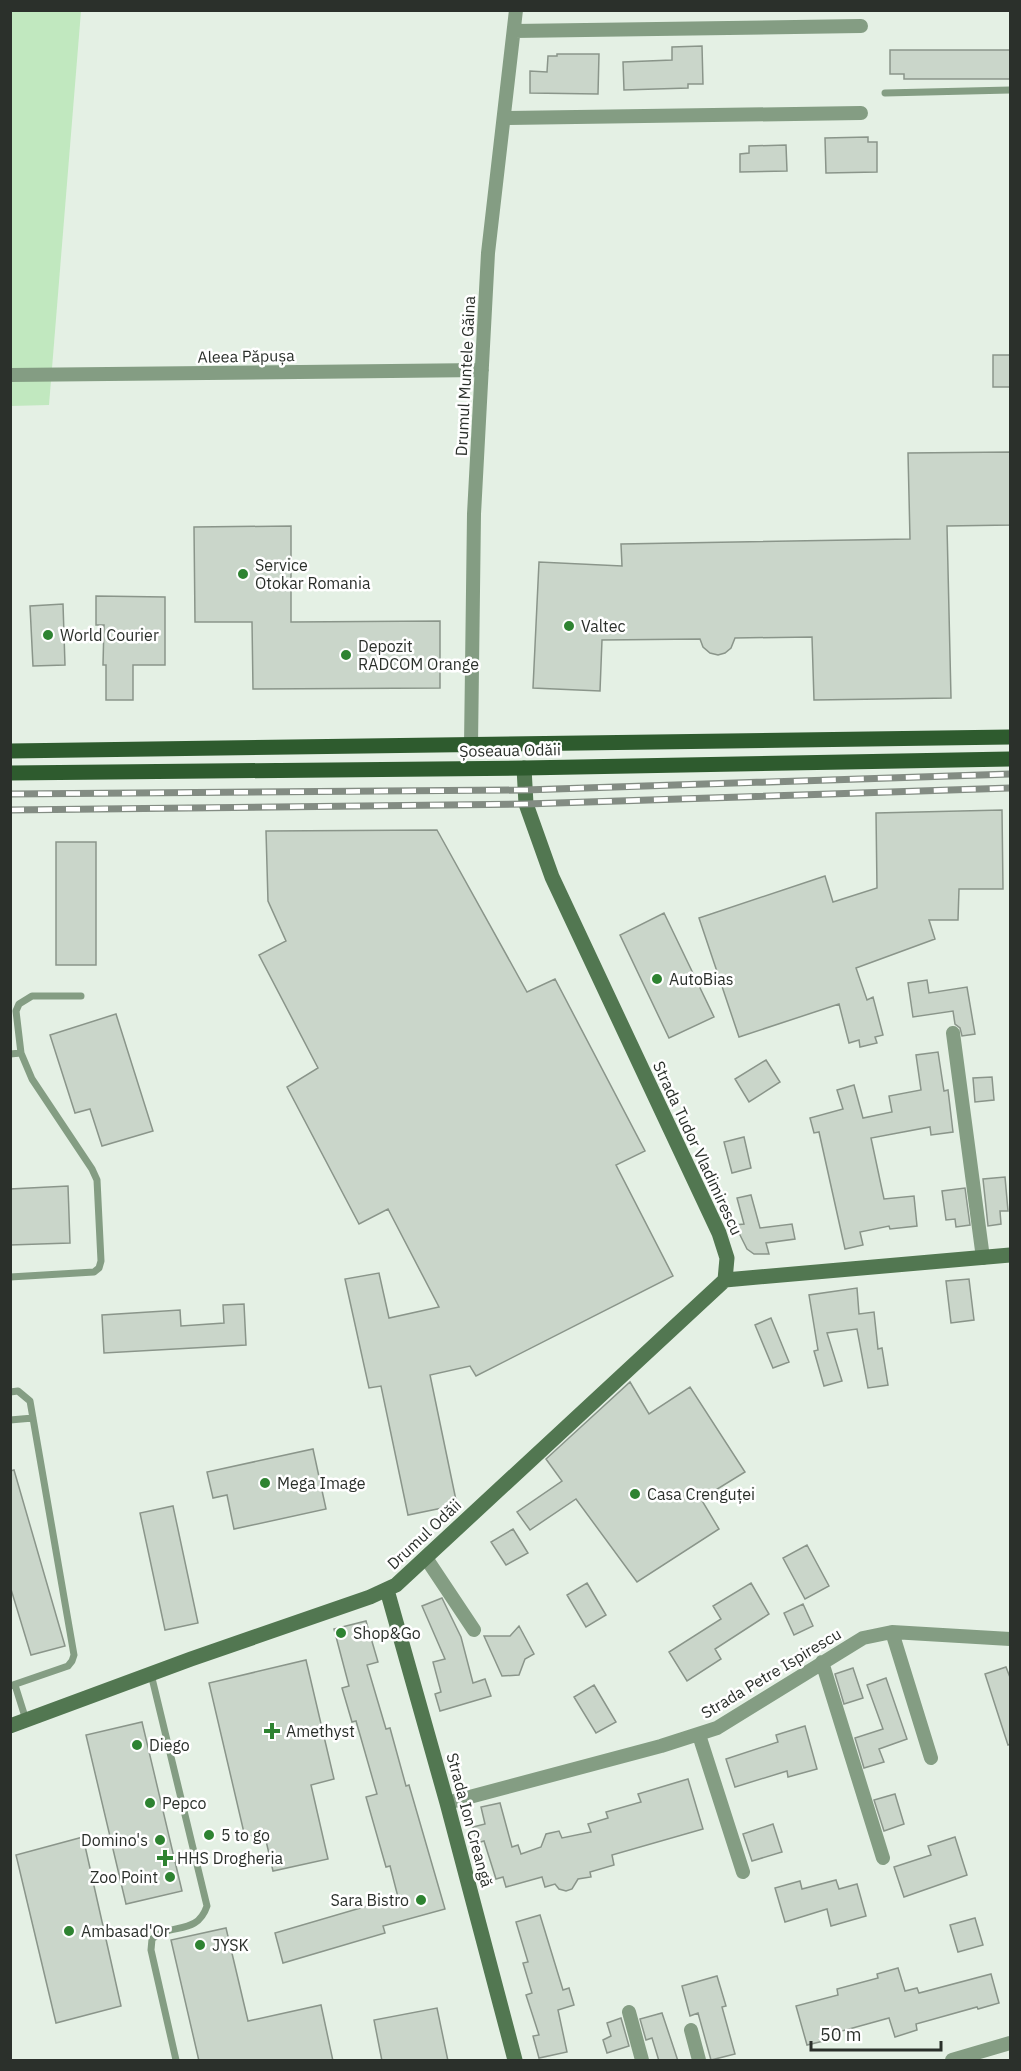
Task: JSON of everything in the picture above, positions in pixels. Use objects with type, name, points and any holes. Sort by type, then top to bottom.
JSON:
[{"type":"main road","name":"Șoseaua Odăii","points":[[10,751],[1011,737]]},
{"type":"main road","name":"Șoseaua Odăii","points":[[10,773],[524,768],[1011,759]]},
{"type":"street","name":"Drumul Muntele Găina","points":[[471,745],[474,514],[488,253],[516,10]]},
{"type":"street","points":[[514,31],[861,26]]},
{"type":"street","points":[[504,118],[861,113]]},
{"type":"street","name":"Aleea Păpușa","points":[[10,375],[482,370]]},
{"type":"street","name":"Strada Tudor Vladimirescu","points":[[524,768],[526,804],[552,877],[719,1233],[727,1258],[725,1280]]},
{"type":"street","points":[[953,1033],[983,1258]]},
{"type":"street","points":[[725,1280],[1011,1255]]},
{"type":"street","name":"Drumul Odăii","points":[[10,1726],[151,1674],[306,1621],[396,1585],[725,1280]]},
{"type":"street","points":[[426,1558],[474,1630]]},
{"type":"street","name":"Strada Ion Creangă","points":[[387,1590],[447,1803],[515,2061]]},
{"type":"street","points":[[892,1632],[931,1758]]},
{"type":"street","name":"Strada Petre Ispirescu","points":[[447,1803],[699,1735],[717,1728],[863,1638],[892,1632],[1011,1639]]},
{"type":"street","points":[[822,1662],[883,1858]]},
{"type":"street","points":[[699,1735],[742,1872]]},
{"type":"street","points":[[629,2012],[642,2061]]},
{"type":"street","points":[[691,2030],[699,2061]]},
{"type":"street","points":[[952,2061],[1011,2043]]},
{"type":"lane","points":[[885,93],[1011,90]]},
{"type":"lane","points":[[10,1277],[94,1272],[99,1268],[101,1261],[97,1180],[32,1079],[21,1053],[16,1011],[18,1004],[32,996],[81,996]]},
{"type":"lane","points":[[10,1053],[21,1053]]},
{"type":"lane","points":[[10,1392],[18,1391],[30,1401],[74,1654],[68,1666],[13,1685],[26,1720]]},
{"type":"lane","points":[[10,1420],[33,1418]]},
{"type":"lane","points":[[151,1674],[207,1906],[203,1917],[194,1924],[159,1933],[152,1939],[151,1950],[176,2061]]},
{"type":"green space","points":[[10,11],[81,11],[49,405],[11,406]]},
{"type":"building","points":[[702,46],[703,84],[688,84],[688,88],[624,90],[623,62],[672,60],[672,47]]},
{"type":"building","points":[[890,50],[1011,50],[1011,79],[904,79],[904,74],[890,74]]},
{"type":"building","points":[[557,54],[599,54],[598,94],[530,93],[530,71],[547,72],[548,56],[557,56]]},
{"type":"building","points":[[868,137],[868,142],[877,142],[877,172],[826,173],[825,138]]},
{"type":"building","points":[[786,145],[787,171],[740,172],[740,154],[749,153],[749,146]]},
{"type":"building","points":[[993,355],[1011,355],[1011,387],[993,387]]},
{"type":"building","points":[[1011,452],[1011,525],[947,526],[951,698],[814,700],[812,637],[735,638],[731,648],[718,655],[710,653],[703,647],[700,639],[602,640],[600,691],[533,688],[539,562],[622,566],[621,544],[910,539],[908,453]]},
{"type":"building","points":[[291,526],[291,622],[440,621],[440,688],[253,689],[252,622],[195,622],[194,527]]},
{"type":"building","points":[[96,596],[165,597],[165,665],[133,665],[133,700],[106,700],[106,665],[103,665],[104,625],[96,625]]},
{"type":"building","name":"World Courier","points":[[63,604],[65,665],[33,666],[30,606]]},
{"type":"building","points":[[1002,810],[1003,889],[959,889],[958,920],[929,920],[935,939],[856,968],[867,1000],[873,997],[883,1035],[875,1037],[877,1043],[860,1047],[859,1040],[849,1043],[839,1004],[739,1037],[699,918],[825,876],[833,902],[877,888],[876,813]]},
{"type":"building","points":[[437,830],[527,992],[555,979],[645,1151],[616,1165],[673,1276],[476,1376],[470,1366],[430,1375],[457,1505],[408,1515],[381,1386],[369,1388],[345,1279],[379,1273],[389,1318],[439,1307],[388,1209],[359,1224],[287,1087],[318,1068],[259,955],[286,941],[268,901],[266,831]]},
{"type":"building","points":[[56,842],[96,842],[96,965],[56,965]]},
{"type":"building","points":[[664,913],[714,1017],[669,1038],[620,935]]},
{"type":"building","points":[[927,980],[929,993],[967,987],[975,1034],[962,1036],[960,1028],[955,1024],[953,1011],[913,1017],[908,983]]},
{"type":"building","points":[[116,1014],[153,1131],[102,1146],[90,1109],[75,1113],[50,1035]]},
{"type":"building","points":[[938,1052],[944,1091],[948,1090],[953,1132],[931,1135],[930,1127],[871,1138],[884,1199],[914,1196],[917,1226],[890,1229],[889,1226],[860,1232],[863,1245],[845,1249],[819,1132],[814,1133],[810,1118],[843,1109],[837,1090],[854,1085],[863,1118],[892,1112],[889,1096],[921,1090],[916,1055]]},
{"type":"building","points":[[766,1060],[780,1082],[749,1102],[735,1079]]},
{"type":"building","points":[[992,1077],[994,1100],[975,1102],[973,1078]]},
{"type":"building","points":[[744,1137],[751,1168],[732,1173],[724,1142]]},
{"type":"building","points":[[1005,1177],[1008,1211],[1000,1211],[1001,1224],[988,1226],[983,1179]]},
{"type":"building","points":[[68,1186],[70,1243],[10,1245],[10,1189]]},
{"type":"building","points":[[965,1188],[970,1225],[956,1227],[955,1219],[946,1220],[942,1191]]},
{"type":"building","points":[[751,1195],[760,1228],[792,1224],[795,1239],[766,1243],[769,1254],[754,1254],[747,1249],[735,1225],[744,1224],[737,1198]]},
{"type":"building","points":[[969,1279],[974,1320],[951,1323],[946,1281]]},
{"type":"building","points":[[857,1288],[859,1314],[874,1312],[878,1349],[882,1348],[888,1385],[868,1388],[857,1329],[827,1333],[842,1381],[824,1386],[814,1351],[818,1350],[809,1295]]},
{"type":"building","points":[[244,1304],[246,1345],[104,1353],[102,1315],[180,1310],[181,1326],[224,1323],[223,1305]]},
{"type":"building","points":[[771,1318],[789,1362],[773,1368],[755,1325]]},
{"type":"building","name":"Casa Crenguței","points":[[630,1382],[649,1414],[690,1387],[745,1472],[701,1499],[719,1529],[637,1582],[576,1499],[530,1530],[517,1512],[562,1481],[546,1459]]},
{"type":"building","name":"Mega Image","points":[[313,1449],[326,1509],[234,1529],[227,1495],[213,1498],[207,1472]]},
{"type":"building","points":[[14,1470],[65,1646],[31,1655],[10,1586],[10,1471]]},
{"type":"building","points":[[173,1506],[198,1623],[165,1630],[140,1513]]},
{"type":"building","points":[[513,1529],[528,1553],[506,1565],[491,1542]]},
{"type":"building","points":[[807,1545],[829,1586],[805,1599],[783,1558]]},
{"type":"building","points":[[587,1583],[606,1615],[586,1627],[567,1595]]},
{"type":"building","points":[[751,1583],[769,1614],[715,1649],[721,1659],[687,1681],[669,1652],[721,1619],[713,1606]]},
{"type":"building","points":[[442,1598],[461,1637],[473,1683],[485,1679],[491,1696],[440,1711],[435,1694],[441,1692],[433,1662],[445,1659],[422,1606]]},
{"type":"building","points":[[803,1604],[813,1626],[794,1635],[784,1613]]},
{"type":"building","points":[[366,1621],[378,1662],[367,1665],[386,1729],[390,1728],[406,1786],[409,1785],[445,1909],[383,1926],[385,1933],[283,1963],[275,1933],[398,1897],[390,1866],[386,1867],[366,1797],[377,1794],[356,1721],[352,1722],[342,1688],[349,1686],[334,1629]]},
{"type":"building","points":[[519,1626],[534,1654],[525,1659],[519,1675],[502,1676],[484,1636],[510,1636]]},
{"type":"building","name":"Amethyst","points":[[306,1660],[334,1779],[311,1785],[328,1859],[273,1871],[264,1832],[245,1837],[209,1683]]},
{"type":"building","points":[[1006,1667],[1011,1680],[1011,1744],[1008,1745],[985,1674]]},
{"type":"building","points":[[853,1668],[863,1698],[844,1704],[835,1674]]},
{"type":"building","points":[[886,1678],[907,1739],[879,1749],[884,1762],[864,1768],[855,1738],[883,1729],[867,1685]]},
{"type":"building","points":[[594,1685],[616,1722],[596,1733],[574,1697]]},
{"type":"building","points":[[142,1722],[182,1891],[126,1904],[86,1735]]},
{"type":"building","points":[[805,1726],[817,1769],[788,1777],[787,1771],[735,1787],[726,1759],[778,1742],[776,1735]]},
{"type":"building","points":[[688,1779],[703,1829],[612,1855],[614,1865],[590,1872],[591,1877],[578,1879],[572,1889],[566,1891],[559,1889],[555,1884],[545,1887],[542,1877],[506,1887],[503,1877],[496,1879],[484,1841],[477,1843],[473,1827],[485,1824],[481,1807],[500,1803],[512,1847],[518,1845],[521,1854],[541,1847],[546,1834],[559,1831],[562,1838],[591,1832],[588,1824],[608,1818],[606,1812],[641,1802],[638,1794]]},
{"type":"building","points":[[895,1794],[904,1824],[884,1831],[874,1800]]},
{"type":"building","points":[[773,1824],[782,1852],[752,1861],[743,1834]]},
{"type":"building","name":"Ambasad'Or","points":[[83,1837],[121,2006],[56,2023],[16,1855]]},
{"type":"building","points":[[955,1837],[967,1875],[904,1897],[894,1867],[931,1855],[928,1846]]},
{"type":"building","points":[[836,1880],[839,1889],[857,1884],[866,1916],[831,1926],[827,1909],[785,1922],[775,1888],[800,1881],[802,1889]]},
{"type":"building","points":[[540,1915],[563,1990],[569,1988],[574,2005],[558,2010],[567,2052],[539,2058],[533,2036],[539,2035],[526,1995],[532,1993],[523,1963],[528,1962],[516,1922]]},
{"type":"building","points":[[975,1918],[983,1945],[958,1952],[950,1925]]},
{"type":"building","points":[[226,1928],[248,2021],[321,2005],[333,2061],[199,2061],[171,1940]]},
{"type":"building","points":[[898,1968],[905,1991],[917,1988],[919,1993],[991,1974],[999,2003],[916,2024],[917,2030],[895,2037],[889,2018],[831,2034],[832,2039],[807,2045],[796,2006],[838,1995],[837,1989],[878,1978],[877,1974]]},
{"type":"building","points":[[717,1976],[726,2006],[722,2007],[735,2054],[711,2060],[698,2013],[690,2016],[682,1986]]},
{"type":"building","points":[[437,2008],[448,2061],[382,2061],[374,2020]]},
{"type":"building","points":[[662,2013],[678,2061],[659,2061],[652,2038],[646,2040],[640,2019]]},
{"type":"building","points":[[621,2018],[629,2046],[607,2053],[603,2040],[611,2036],[607,2023]]},
{"type":"railway","points":[[10,794],[525,790],[1010,774]]},
{"type":"railway","points":[[10,810],[526,804],[1010,788]]},
{"type":"place","name":"Service Otokar Romania","points":[[243,574]]},
{"type":"place","name":"Valtec","points":[[569,626]]},
{"type":"place","name":"World Courier","points":[[48,635]]},
{"type":"place","name":"Depozit RADCOM Orange","points":[[346,655]]},
{"type":"place","name":"AutoBias","points":[[657,979]]},
{"type":"place","name":"Mega Image","points":[[265,1483]]},
{"type":"place","name":"Casa Crenguței","points":[[635,1494]]},
{"type":"place","name":"Shop&Go","points":[[341,1633]]},
{"type":"place","name":"Amethyst","points":[[272,1731]]},
{"type":"place","name":"Diego","points":[[137,1745]]},
{"type":"place","name":"Pepco","points":[[150,1803]]},
{"type":"place","name":"5 to go","points":[[209,1835]]},
{"type":"place","name":"Domino's","points":[[160,1840]]},
{"type":"place","name":"HHS Drogheria","points":[[165,1858]]},
{"type":"place","name":"Zoo Point","points":[[170,1877]]},
{"type":"place","name":"Sara Bistro","points":[[421,1900]]},
{"type":"place","name":"Ambasad'Or","points":[[69,1931]]},
{"type":"place","name":"JYSK","points":[[200,1945]]}]
